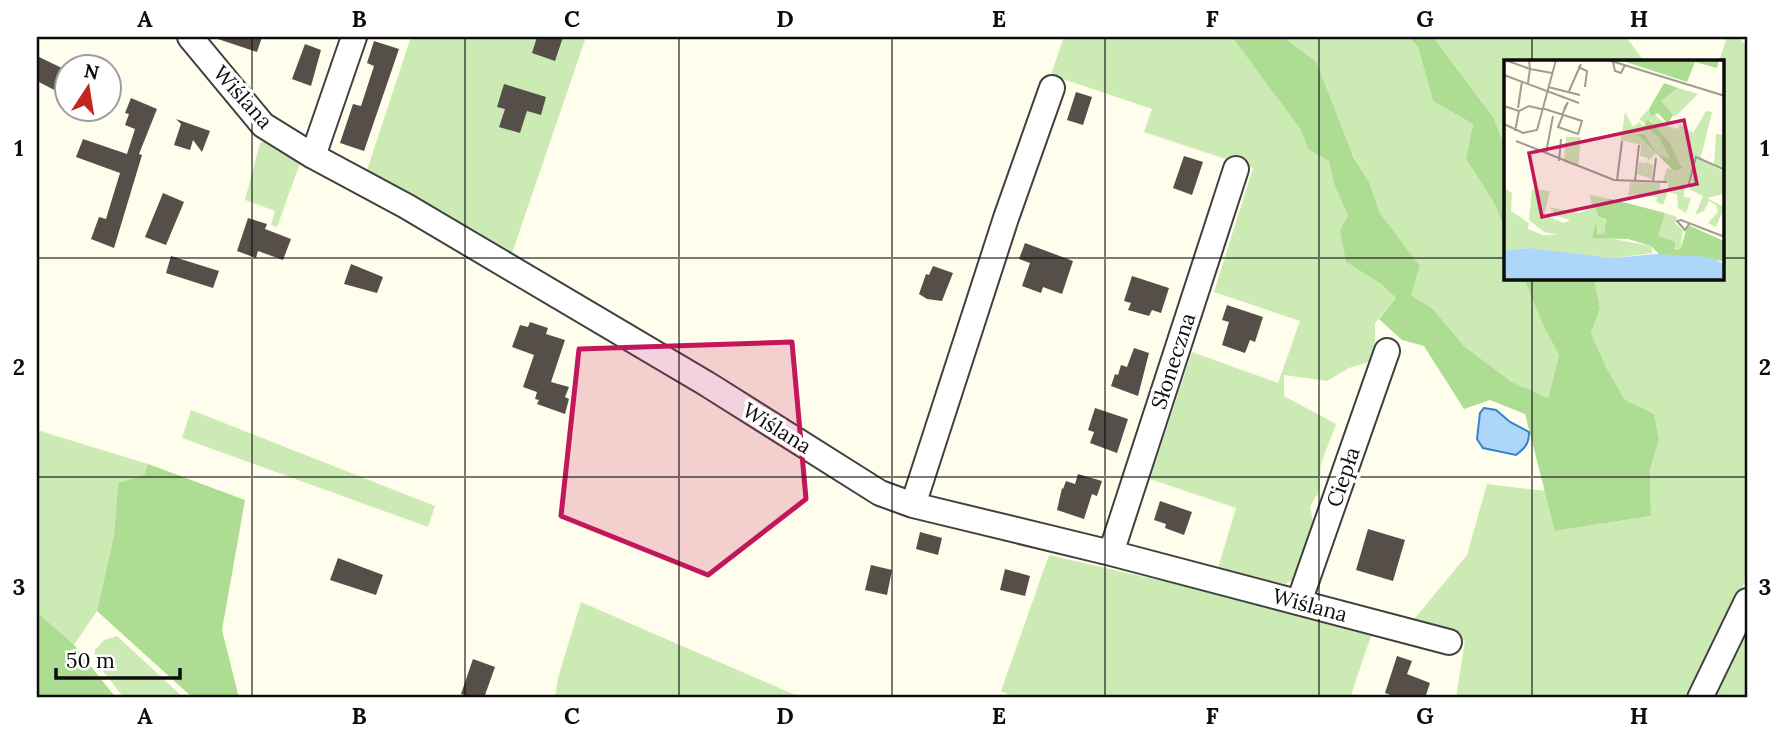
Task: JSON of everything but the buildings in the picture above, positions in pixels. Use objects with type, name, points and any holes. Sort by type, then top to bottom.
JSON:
[{"type":"street","name":"Wiślana","points":[[191,37],[263,125],[707,384],[880,493],[913,505],[1111,553],[1450,642]]},
{"type":"street","points":[[313,156],[355,37]]},
{"type":"street","points":[[913,505],[1006,218],[1052,88]]},
{"type":"street","name":"Słoneczna","points":[[1111,553],[1236,169]]},
{"type":"street","name":"Ciepła","points":[[1299,602],[1387,351]]},
{"type":"street","points":[[1700,698],[1747,601]]},
{"type":"highlighted area","points":[[792,342],[806,499],[708,575],[561,516],[579,349]]},
{"type":"green space","points":[[411,37],[586,37],[509,262],[364,179]]},
{"type":"green space","points":[[1064,37],[1235,37],[1301,130],[1308,149],[1329,161],[1334,184],[1348,216],[1346,262],[1381,284],[1396,298],[1375,323],[1375,342],[1369,362],[1349,368],[1327,381],[1284,375],[1284,396],[1336,424],[1321,464],[1319,491],[1310,507],[1315,530],[1296,578],[1285,584],[1218,568],[1236,508],[1150,479],[1192,352],[1278,383],[1300,321],[1214,292],[1253,168],[1144,132],[1152,109],[1051,75]]},
{"type":"green space","points":[[1283,37],[1316,62],[1353,156],[1369,182],[1380,213],[1420,266],[1411,295],[1433,309],[1464,346],[1512,382],[1548,398],[1559,355],[1542,323],[1525,280],[1594,280],[1600,308],[1591,333],[1606,367],[1625,400],[1654,414],[1659,440],[1650,470],[1651,516],[1555,531],[1525,414],[1490,400],[1464,409],[1424,346],[1402,340],[1379,319],[1396,298],[1381,284],[1346,262],[1340,230],[1348,216],[1334,184],[1329,161],[1308,149],[1301,130],[1233,38]]},
{"type":"green space","points":[[1284,37],[1409,37],[1418,47],[1433,101],[1473,124],[1466,159],[1494,203],[1504,227],[1504,280],[1525,280],[1542,323],[1559,355],[1548,398],[1512,382],[1464,346],[1433,309],[1411,295],[1420,266],[1380,213],[1369,182]]},
{"type":"green space","points":[[1409,37],[1433,37],[1493,117],[1504,143],[1504,227],[1494,203],[1466,159],[1473,124],[1433,101],[1418,47]]},
{"type":"green space","points":[[1433,37],[1626,37],[1643,60],[1504,60],[1504,143],[1493,117]]},
{"type":"green space","points":[[1727,37],[1738,37],[1747,46],[1747,578],[1684,698],[1456,698],[1465,641],[1411,623],[1467,555],[1487,484],[1546,491],[1556,531],[1651,516],[1650,470],[1659,440],[1625,400],[1591,333],[1600,308],[1594,280],[1724,280],[1724,60],[1719,60]]},
{"type":"green space","points":[[272,138],[308,161],[299,166],[277,227],[271,225],[275,211],[245,200],[260,143]]},
{"type":"green space","points":[[191,410],[435,506],[428,527],[182,438]]},
{"type":"green space","points":[[37,430],[148,464],[144,475],[118,483],[114,535],[97,611],[74,645],[37,612]]},
{"type":"green space","points":[[148,464],[245,500],[222,630],[239,698],[193,698],[97,611],[114,535],[118,483],[144,475]]},
{"type":"green space","points":[[1049,555],[1210,592],[1371,636],[1350,698],[1017,698],[1001,691]]},
{"type":"green space","points":[[581,602],[802,698],[555,698],[558,678]]},
{"type":"green space","points":[[37,612],[74,645],[116,698],[37,698]]},
{"type":"green space","points":[[1747,626],[1747,698],[1712,698]]},
{"type":"green space","points":[[117,636],[184,698],[124,698],[95,661],[95,650],[104,640]]},
{"type":"water","points":[[1484,408],[1496,410],[1510,422],[1529,432],[1526,445],[1516,455],[1483,448],[1477,439],[1480,413]]}]
